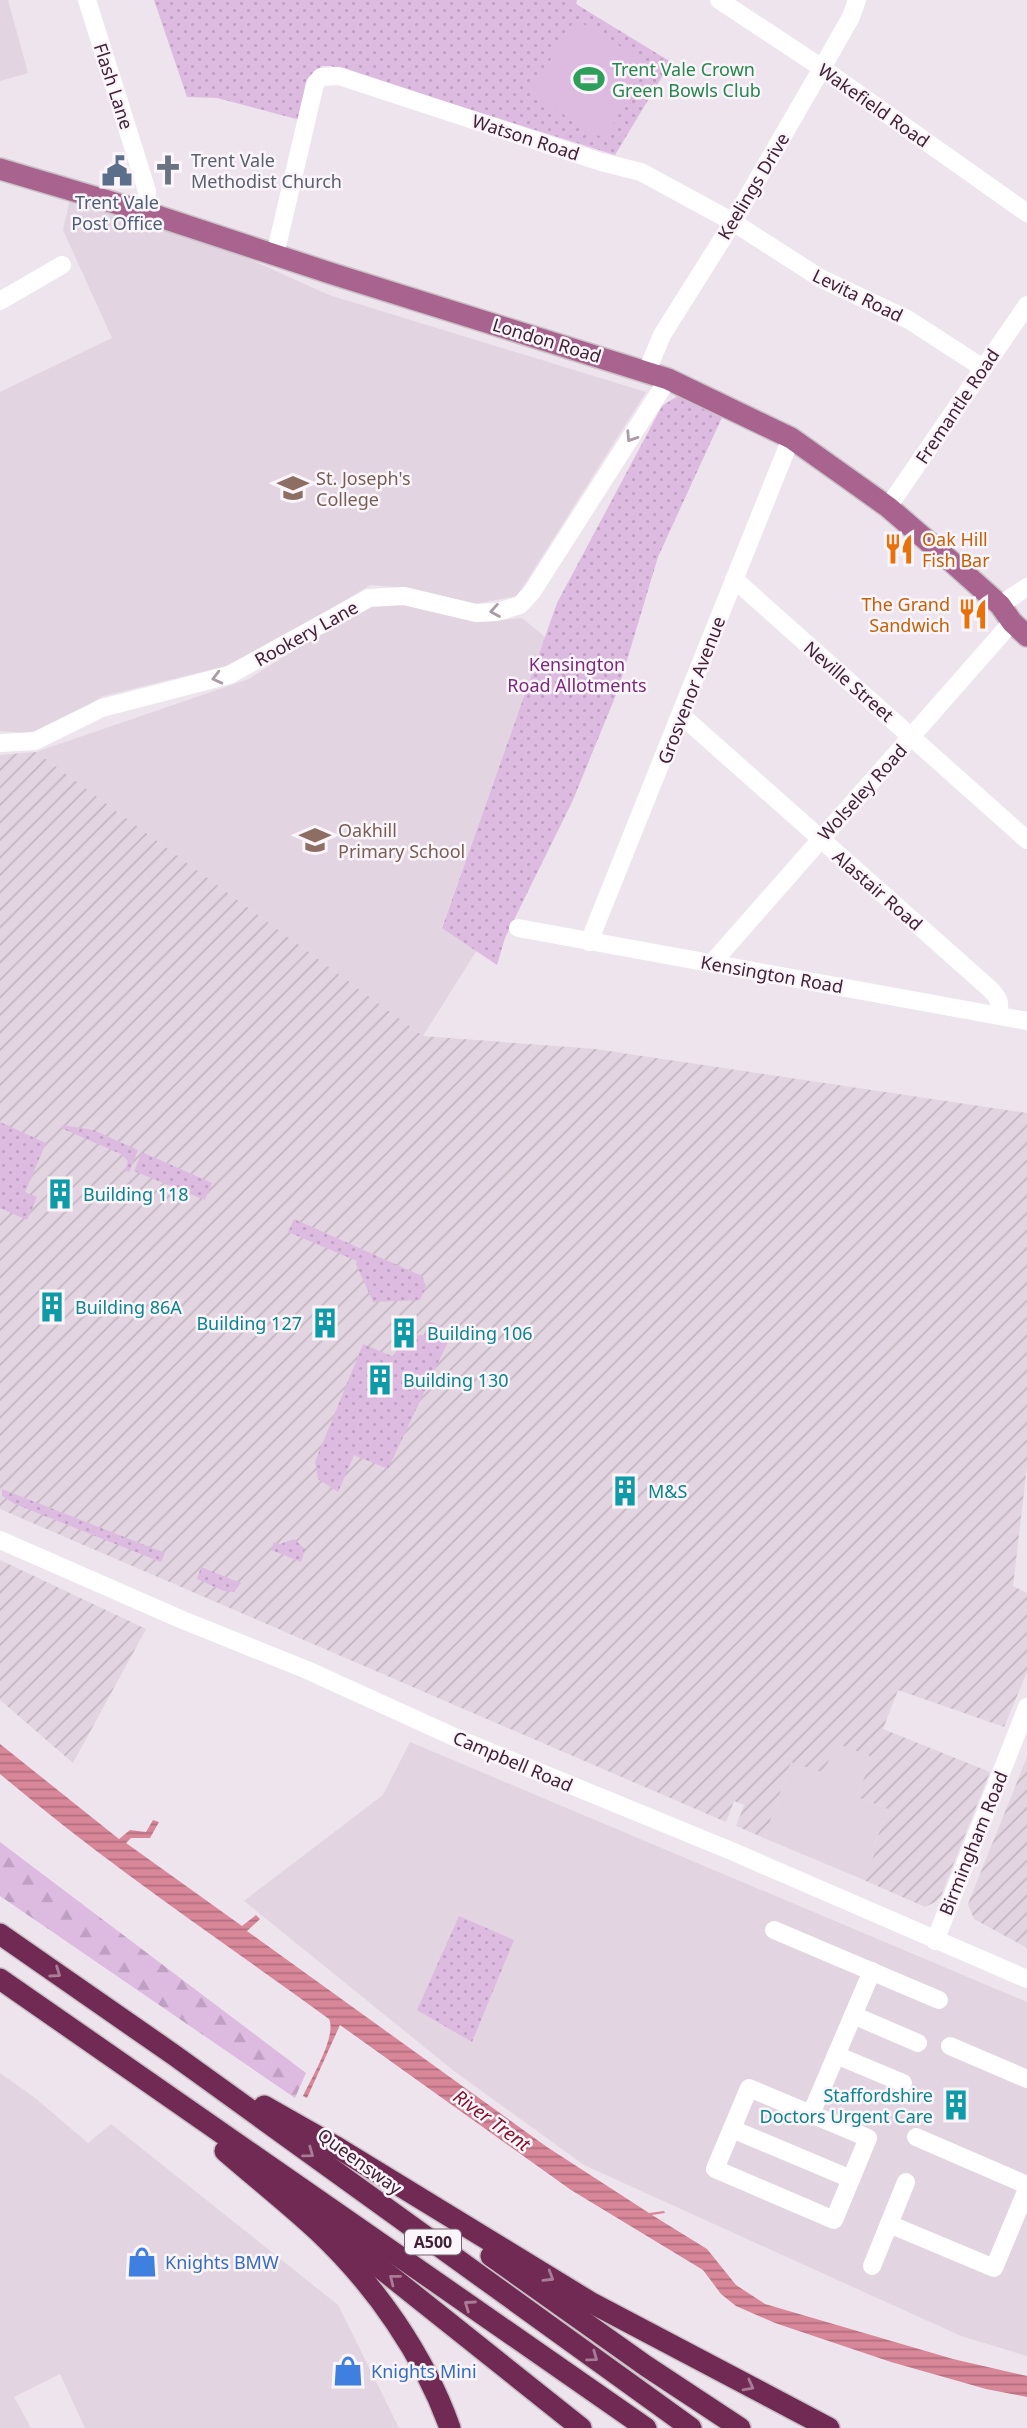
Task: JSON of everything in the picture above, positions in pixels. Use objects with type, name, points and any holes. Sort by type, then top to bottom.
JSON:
[{"type":"highway","name":"Queensway","points":[[0,1934],[174,2055],[691,2428]]},
{"type":"highway","name":"A500","points":[[0,1979],[646,2428]]},
{"type":"highway","points":[[174,2055],[338,2148],[590,2302],[830,2428]]},
{"type":"highway","points":[[142,2079],[319,2232],[354,2268],[394,2320],[429,2378],[450,2428]]},
{"type":"highway","points":[[142,2079],[582,2428]]},
{"type":"highway","points":[[338,2148],[646,2366],[740,2428]]},
{"type":"main road","name":"London Road","points":[[0,169],[145,212],[668,379],[791,438],[888,507],[1013,621]]},
{"type":"street","name":"Flash Lane","points":[[87,0],[147,191],[145,212]]},
{"type":"street","name":"Wakefield Road","points":[[719,0],[822,68],[1027,213]]},
{"type":"street","name":"Keelings Drive","points":[[646,371],[662,335],[733,222],[851,18],[857,0]]},
{"type":"street","name":"Watson Road","points":[[275,255],[315,84],[321,77],[339,76],[601,162],[642,172],[733,222]]},
{"type":"street","name":"Levita Road","points":[[733,222],[820,278],[909,320],[983,368]]},
{"type":"street","points":[[0,301],[62,265]]},
{"type":"street","name":"Fremantle Road","points":[[888,507],[1027,305]]},
{"type":"street","name":"Rookery Lane","points":[[0,743],[35,741],[102,708],[229,675],[369,598],[404,596],[476,613],[497,612],[520,604],[532,592],[668,379]]},
{"type":"street","name":"Grosvenor Avenue","points":[[589,942],[791,438]]},
{"type":"street","name":"Neville Street","points":[[734,579],[1027,840]]},
{"type":"street","name":"Wolseley Road","points":[[712,963],[1013,621],[1019,590],[1027,587]]},
{"type":"street","name":"Alastair Road","points":[[681,715],[998,997],[998,1015]]},
{"type":"street","name":"Kensington Road","points":[[517,928],[1027,1021]]},
{"type":"street","name":"Campbell Road","points":[[0,1539],[307,1670],[461,1740],[729,1850],[1027,1979]]},
{"type":"street","name":"Birmingham Road","points":[[934,1941],[1027,1707]]},
{"type":"street","points":[[774,1930],[939,2000]]},
{"type":"street","points":[[811,2114],[872,1971]]},
{"type":"street","points":[[853,2015],[918,2043]]},
{"type":"street","points":[[950,2046],[1027,2079]]},
{"type":"street","points":[[836,2055],[903,2083]]},
{"type":"street","points":[[749,2088],[811,2114],[868,2138],[834,2220],[715,2169],[749,2088]]},
{"type":"street","points":[[732,2129],[851,2179]]},
{"type":"street","points":[[889,2224],[994,2268],[1027,2187],[916,2137]]},
{"type":"street","points":[[872,2266],[906,2182]]},
{"type":"shaded area","points":[[0,0],[8,0],[28,73],[0,81]]},
{"type":"shaded area","name":"St. Joseph's College","points":[[70,199],[236,253],[329,295],[646,392],[517,596],[475,604],[410,588],[370,585],[281,640],[230,665],[103,696],[50,729],[25,733],[0,731],[0,392],[112,338],[63,230]]},
{"type":"shaded area","name":"Oakhill Primary School","points":[[396,603],[480,622],[522,618],[545,637],[442,927],[477,950],[423,1036],[36,752],[249,679],[365,605]]},
{"type":"shaded area","points":[[36,752],[423,1036],[595,1049],[1027,1113],[1027,1466],[1013,1586],[1027,1593],[1027,1672],[1004,1727],[898,1690],[883,1729],[990,1772],[941,1896],[935,1902],[925,1907],[864,1880],[888,1809],[857,1797],[872,1757],[835,1743],[824,1773],[791,1762],[764,1838],[736,1826],[744,1805],[734,1801],[726,1822],[0,1509],[0,755]]},
{"type":"shaded area","points":[[0,1560],[146,1629],[73,1763],[0,1700]]},
{"type":"shaded area","points":[[410,1742],[1027,2002],[1027,2356],[961,2336],[584,2165],[454,2071],[244,1901],[383,1795]]},
{"type":"shaded area","points":[[835,1743],[872,1757],[857,1797],[888,1809],[874,1845],[878,1847],[864,1880],[764,1838],[791,1762]]},
{"type":"shaded area","points":[[1027,1757],[1027,1948],[974,1919],[968,1904]]},
{"type":"shaded area","name":"Knights BMW","points":[[0,2073],[35,2098],[88,2143],[111,2124],[338,2305],[399,2428],[85,2428],[60,2374],[14,2397],[31,2428],[0,2428]]},
{"type":"green space","points":[[154,0],[577,0],[576,4],[671,62],[615,155],[331,66],[322,66],[309,77],[300,120],[217,98],[187,97]]},
{"type":"green space","name":"Trent Vale Crown Green Bowls Club","points":[[575,19],[649,64],[604,139],[530,94]]},
{"type":"green space","name":"Kensington Road Allotments","points":[[679,395],[724,413],[658,557],[618,690],[573,800],[505,938],[497,965],[442,928],[557,603],[662,406]]},
{"type":"green space","points":[[0,1122],[46,1143],[25,1192],[37,1197],[27,1220],[0,1208]]},
{"type":"green space","points":[[63,1125],[93,1130],[138,1150],[129,1172],[125,1170],[128,1161],[121,1154],[61,1128]]},
{"type":"green space","points":[[142,1152],[212,1183],[205,1200],[134,1171]]},
{"type":"green space","points":[[294,1219],[422,1276],[426,1286],[420,1300],[373,1302],[357,1261],[288,1232]]},
{"type":"green space","points":[[429,1321],[443,1329],[447,1335],[447,1344],[388,1469],[354,1455],[338,1492],[318,1479],[315,1462],[363,1344],[394,1357],[401,1339],[406,1341],[409,1336],[424,1335]]},
{"type":"green space","points":[[2,1489],[165,1553],[161,1562],[15,1504],[2,1496]]},
{"type":"green space","points":[[294,1539],[305,1549],[301,1562],[271,1550],[274,1542],[280,1544]]},
{"type":"green space","points":[[201,1567],[241,1583],[234,1592],[224,1591],[197,1579]]},
{"type":"green space","points":[[0,1842],[306,2073],[295,2098],[0,1896]]},
{"type":"green space","points":[[459,1916],[514,1940],[472,2042],[417,2010]]},
{"type":"water","name":"River Trent","points":[[0,1744],[119,1839],[130,1830],[146,1832],[153,1820],[159,1822],[150,1838],[131,1838],[126,1843],[242,1926],[256,1915],[260,1919],[247,1931],[547,2147],[649,2213],[664,2211],[665,2213],[652,2215],[707,2249],[736,2285],[765,2304],[953,2359],[1027,2376],[1027,2397],[986,2389],[891,2362],[775,2323],[736,2306],[721,2294],[703,2270],[571,2190],[340,2025],[307,2098],[303,2096],[326,2046],[331,2026],[329,2019],[39,1807],[0,1774]]},
{"type":"place","name":"Trent Vale Crown Green Bowls Club","points":[[589,79]]},
{"type":"place","name":"Trent Vale Methodist Church","points":[[168,170]]},
{"type":"place","name":"Trent Vale Post Office","points":[[117,171]]},
{"type":"place","name":"St. Joseph's College","points":[[293,488]]},
{"type":"place","name":"Oak Hill Fish Bar","points":[[899,549]]},
{"type":"place","name":"The Grand Sandwich","points":[[973,614]]},
{"type":"place","name":"Oakhill Primary School","points":[[315,840]]},
{"type":"place","name":"Building 118","points":[[60,1194]]},
{"type":"place","name":"Building 86A","points":[[52,1307]]},
{"type":"place","name":"Building 127","points":[[325,1323]]},
{"type":"place","name":"Building 106","points":[[404,1333]]},
{"type":"place","name":"Building 130","points":[[380,1380]]},
{"type":"place","name":"M&S","points":[[625,1491]]},
{"type":"place","name":"Staffordshire Doctors Urgent Care","points":[[956,2105]]},
{"type":"place","name":"Knights BMW","points":[[142,2262]]},
{"type":"place","name":"Knights Mini","points":[[348,2371]]}]
